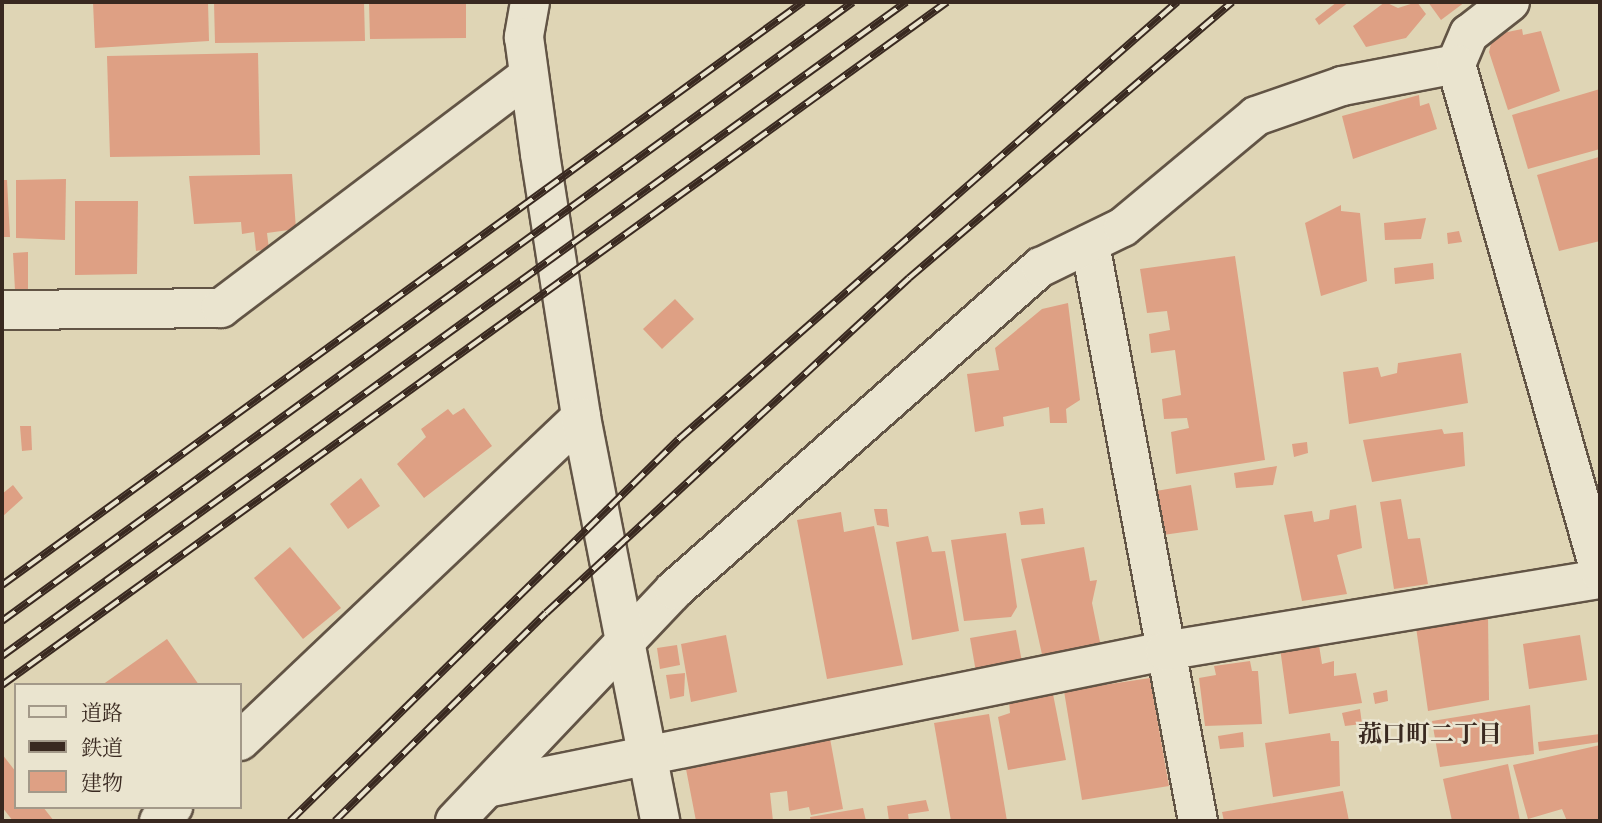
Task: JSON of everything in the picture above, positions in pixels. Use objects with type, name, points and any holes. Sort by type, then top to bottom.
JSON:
[{"type":"street","points":[[530,2],[524,37],[528,76],[581,417],[660,821]]},
{"type":"street","points":[[1510,2],[1469,34],[1456,64],[1600,572]]},
{"type":"street","points":[[455,821],[674,590],[1041,267],[1123,227],[1256,116],[1342,86],[1456,64]]},
{"type":"street","points":[[2,310],[220,308],[528,76]]},
{"type":"street","points":[[1090,244],[1198,821]]},
{"type":"street","points":[[242,739],[581,417]]},
{"type":"street","points":[[487,788],[1165,651],[1600,579]]},
{"type":"building","points":[[93,2],[208,2],[209,41],[95,48]]},
{"type":"building","points":[[214,2],[364,2],[365,41],[215,43]]},
{"type":"building","points":[[369,2],[466,2],[466,38],[370,39]]},
{"type":"building","points":[[1337,2],[1349,2],[1319,25],[1315,19]]},
{"type":"building","points":[[1385,2],[1398,8],[1417,2],[1426,14],[1406,38],[1366,47],[1353,26]]},
{"type":"building","points":[[1428,2],[1465,2],[1441,20]]},
{"type":"building","points":[[1522,29],[1523,35],[1541,31],[1560,91],[1508,110],[1489,52],[1493,35]]},
{"type":"building","points":[[258,53],[260,155],[110,157],[107,56]]},
{"type":"building","points":[[1600,89],[1600,149],[1528,169],[1512,115]]},
{"type":"building","points":[[1419,95],[1420,106],[1429,103],[1437,129],[1353,159],[1342,116]]},
{"type":"building","points":[[1599,157],[1600,241],[1559,251],[1537,175]]},
{"type":"building","points":[[292,174],[296,229],[267,233],[269,249],[256,251],[254,232],[242,234],[241,222],[194,224],[189,176]]},
{"type":"building","points":[[66,179],[65,240],[16,238],[16,180]]},
{"type":"building","points":[[2,180],[7,180],[10,237],[2,237]]},
{"type":"building","points":[[75,201],[138,201],[137,274],[75,275]]},
{"type":"building","points":[[1341,205],[1341,211],[1360,213],[1367,281],[1321,296],[1305,223]]},
{"type":"building","points":[[1426,218],[1421,239],[1385,240],[1384,223]]},
{"type":"building","points":[[1459,231],[1462,242],[1448,244],[1447,233]]},
{"type":"building","points":[[28,252],[28,289],[15,290],[13,253]]},
{"type":"building","points":[[1235,256],[1265,460],[1176,474],[1171,432],[1189,428],[1187,418],[1164,419],[1162,399],[1181,395],[1175,350],[1151,353],[1149,334],[1170,330],[1167,311],[1147,313],[1140,269]]},
{"type":"building","points":[[1433,263],[1434,279],[1395,284],[1394,268]]},
{"type":"building","points":[[675,299],[694,319],[662,349],[643,329]]},
{"type":"building","points":[[1068,303],[1080,400],[1066,409],[1067,423],[1050,423],[1049,407],[1003,417],[1004,426],[975,432],[967,374],[999,370],[995,348],[1042,309]]},
{"type":"building","points":[[1461,353],[1468,403],[1349,424],[1343,372],[1378,367],[1381,377],[1397,373],[1398,363]]},
{"type":"building","points":[[464,408],[492,446],[424,498],[397,464],[426,437],[421,429],[448,409],[453,415]]},
{"type":"building","points":[[20,426],[31,426],[32,450],[22,451]]},
{"type":"building","points":[[1442,429],[1444,434],[1463,432],[1465,466],[1372,482],[1363,440]]},
{"type":"building","points":[[1307,442],[1308,453],[1294,457],[1292,444]]},
{"type":"building","points":[[1277,466],[1273,485],[1236,488],[1234,473]]},
{"type":"building","points":[[361,478],[380,506],[348,529],[330,504]]},
{"type":"building","points":[[13,485],[23,498],[2,517],[2,494]]},
{"type":"building","points":[[1191,485],[1198,530],[1163,535],[1156,491]]},
{"type":"building","points":[[1401,499],[1408,539],[1420,538],[1428,584],[1394,589],[1380,502]]},
{"type":"building","points":[[1356,505],[1362,548],[1337,555],[1347,594],[1302,601],[1284,515],[1312,511],[1314,522],[1329,519],[1330,510]]},
{"type":"building","points":[[1043,508],[1045,524],[1021,525],[1019,512]]},
{"type":"building","points":[[874,509],[887,509],[889,527],[877,525]]},
{"type":"building","points":[[841,512],[844,532],[874,526],[903,665],[827,679],[797,520]]},
{"type":"building","points":[[1006,533],[1017,607],[1011,617],[964,621],[951,540]]},
{"type":"building","points":[[928,536],[932,552],[945,551],[959,631],[912,640],[896,542]]},
{"type":"building","points":[[290,547],[341,608],[303,639],[254,578]]},
{"type":"building","points":[[1084,547],[1090,581],[1097,580],[1092,603],[1101,647],[1043,659],[1021,559]]},
{"type":"building","points":[[1488,615],[1489,700],[1428,711],[1416,627]]},
{"type":"building","points":[[1016,630],[1022,662],[976,672],[970,638]]},
{"type":"building","points":[[726,635],[737,692],[691,702],[681,644]]},
{"type":"building","points":[[1580,635],[1587,680],[1529,689],[1523,644]]},
{"type":"building","points":[[167,639],[198,683],[105,683]]},
{"type":"building","points":[[677,645],[680,665],[660,669],[657,648]]},
{"type":"building","points":[[1319,645],[1322,664],[1334,661],[1334,676],[1356,673],[1362,703],[1289,714],[1280,648]]},
{"type":"building","points":[[1250,661],[1252,671],[1258,671],[1262,724],[1205,726],[1199,678],[1216,675],[1214,666]]},
{"type":"building","points":[[685,673],[684,696],[670,699],[666,675]]},
{"type":"building","points":[[1150,678],[1169,786],[1082,800],[1064,691]]},
{"type":"building","points":[[1387,690],[1388,701],[1375,704],[1373,693]]},
{"type":"building","points":[[1053,694],[1066,760],[1008,770],[998,717],[1010,713],[1009,701]]},
{"type":"building","points":[[1530,705],[1534,754],[1440,767],[1432,721]]},
{"type":"building","points":[[1360,709],[1362,724],[1345,726],[1342,713]]},
{"type":"building","points":[[989,714],[1007,821],[951,821],[934,723]]},
{"type":"building","points":[[1243,732],[1244,747],[1220,749],[1218,736]]},
{"type":"building","points":[[829,733],[843,809],[811,815],[809,807],[789,811],[787,791],[770,793],[773,821],[696,821],[686,769],[699,767],[698,759]]},
{"type":"building","points":[[1330,733],[1331,741],[1339,741],[1340,786],[1273,797],[1265,743]]},
{"type":"building","points":[[1600,734],[1600,742],[1539,751],[1538,742]]},
{"type":"building","points":[[1600,745],[1600,821],[1567,821],[1562,809],[1528,819],[1513,765]]},
{"type":"building","points":[[2,754],[14,769],[14,809],[45,809],[54,821],[13,821],[2,807]]},
{"type":"building","points":[[1508,764],[1520,821],[1452,821],[1443,779]]},
{"type":"building","points":[[1343,791],[1349,821],[1224,821],[1222,812]]},
{"type":"building","points":[[926,800],[929,811],[908,814],[909,821],[889,821],[887,806]]},
{"type":"building","points":[[863,808],[866,821],[811,821],[810,817]]},
{"type":"railway","points":[[2,585],[803,2]]},
{"type":"railway","points":[[2,621],[853,2]]},
{"type":"railway","points":[[2,656],[906,2]]},
{"type":"railway","points":[[2,685],[947,2]]},
{"type":"railway","points":[[290,821],[679,439],[1177,2]]},
{"type":"railway","points":[[335,821],[546,613],[909,278],[1232,2]]},
{"type":"district","name":"菰口町二丁目","points":[[1430,735]]}]
